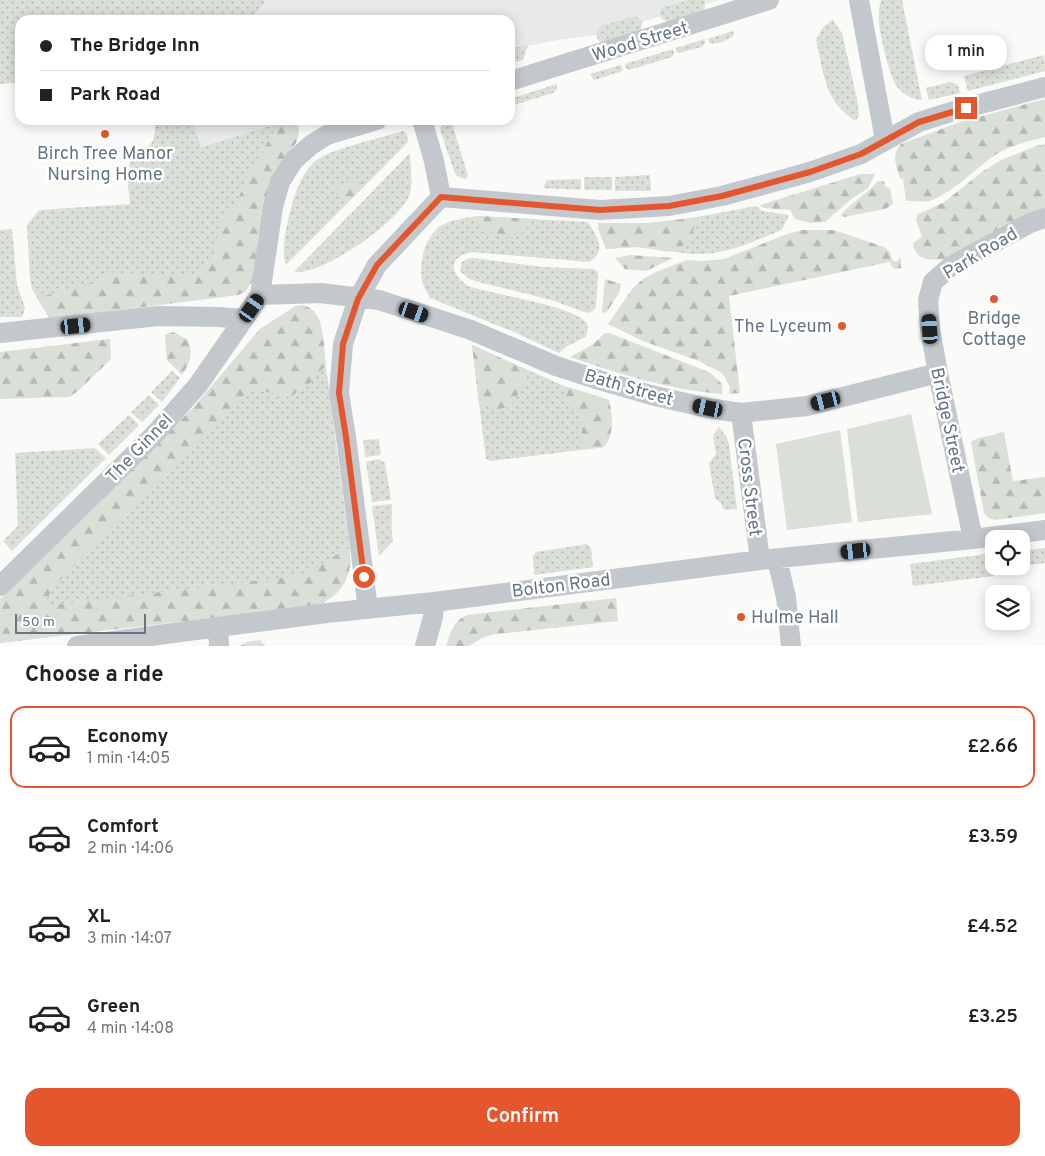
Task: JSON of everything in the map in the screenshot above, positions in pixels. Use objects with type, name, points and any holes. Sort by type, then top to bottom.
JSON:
[{"type":"street","name":"Wood Street","points":[[515,79],[770,0]]},
{"type":"street","points":[[859,0],[885,140]]},
{"type":"street","points":[[441,197],[600,210],[669,206],[722,196],[810,172],[861,154],[919,122],[1045,87]]},
{"type":"street","points":[[260,296],[273,207],[280,182],[294,160],[311,145],[327,135],[360,125]]},
{"type":"street","points":[[424,125],[434,161],[441,197]]},
{"type":"street","points":[[368,609],[348,445],[339,393],[343,344],[358,299],[377,265],[441,197]]},
{"type":"street","name":"Park Road","points":[[928,300],[934,282],[951,266],[1030,223],[1045,218]]},
{"type":"street","name":"Bath Street","points":[[260,296],[320,294],[379,300],[472,330],[556,366],[599,380],[651,395],[708,408],[741,413],[807,406],[938,373]]},
{"type":"street","name":"The Ginnel","points":[[0,586],[154,435],[198,384],[260,296]]},
{"type":"street","name":"Bridge Street","points":[[928,300],[930,329],[938,373],[973,539]]},
{"type":"street","points":[[0,333],[158,316],[219,317],[244,320]]},
{"type":"street","name":"Cross Street","points":[[741,413],[768,560],[786,597],[791,646]]},
{"type":"street","name":"Bolton Road","points":[[77,646],[218,636],[368,609],[768,560],[1045,530]]},
{"type":"street","points":[[425,646],[433,617],[434,602]]},
{"type":"shaded area","points":[[0,0],[719,0],[596,35],[515,48],[515,15],[15,15],[15,82],[0,84]]},
{"type":"shaded area","points":[[193,125],[272,125],[200,147]]},
{"type":"green space","points":[[0,0],[266,0],[254,15],[15,15],[15,82],[0,84]]},
{"type":"green space","points":[[689,0],[704,0],[704,10],[667,22],[661,18],[662,8]]},
{"type":"green space","points":[[881,0],[902,0],[922,100],[906,95],[898,88],[895,82],[888,63],[880,29],[879,10]]},
{"type":"green space","points":[[634,16],[642,22],[641,30],[603,43],[598,40],[596,32],[601,26]]},
{"type":"green space","points":[[833,20],[842,33],[857,99],[859,115],[856,121],[837,105],[831,96],[821,64],[816,40],[824,26]]},
{"type":"green space","points":[[733,31],[734,35],[726,40],[709,43],[708,39]]},
{"type":"green space","points":[[705,39],[702,47],[679,53],[676,52],[676,48]]},
{"type":"green space","points":[[528,45],[523,60],[515,62],[515,48]]},
{"type":"green space","points":[[673,49],[672,57],[629,70],[625,67],[625,64]]},
{"type":"green space","points":[[1044,55],[1045,71],[968,91],[964,76]]},
{"type":"green space","points":[[621,65],[623,70],[620,72],[594,80],[590,74]]},
{"type":"green space","points":[[950,82],[958,85],[960,93],[929,100],[926,88]]},
{"type":"green space","points":[[557,84],[557,89],[553,93],[515,105],[515,97]]},
{"type":"green space","points":[[1045,99],[1045,137],[1019,144],[1000,152],[954,188],[937,198],[926,202],[906,201],[903,179],[900,178],[895,160],[896,152],[901,144],[963,121]]},
{"type":"green space","points":[[155,125],[194,125],[201,147],[272,125],[297,125],[299,131],[296,143],[286,155],[267,196],[246,291],[238,295],[42,306],[32,289],[30,279],[27,225],[39,210],[130,204],[127,174],[131,174],[129,163],[140,151],[152,143]]},
{"type":"green space","points":[[278,125],[297,125],[299,131],[296,143],[286,155],[267,196],[259,229],[254,279],[246,291],[238,295],[50,319],[37,298],[90,283],[108,272],[192,277],[216,255],[219,221],[235,208],[246,179]]},
{"type":"green space","points":[[443,125],[453,125],[468,176],[465,179],[457,176],[454,171],[440,128]]},
{"type":"green space","points":[[403,131],[407,134],[408,142],[286,265],[284,247],[289,216],[301,181],[313,163],[329,153]]},
{"type":"green space","points":[[1045,144],[1045,208],[1015,221],[948,258],[931,260],[917,254],[913,243],[922,237],[916,219],[918,214],[943,203],[982,172],[1001,160]]},
{"type":"green space","points":[[410,153],[412,180],[409,196],[391,219],[375,233],[340,257],[306,271],[294,272]]},
{"type":"green space","points":[[860,174],[875,174],[868,188],[850,200],[825,222],[810,223],[795,219],[790,210],[763,208],[760,205]]},
{"type":"green space","points":[[650,175],[651,191],[615,191],[615,177]]},
{"type":"green space","points":[[584,177],[612,177],[612,190],[584,190]]},
{"type":"green space","points":[[581,179],[581,190],[543,188],[547,180]]},
{"type":"green space","points":[[350,181],[366,184],[347,203],[335,194],[338,185]]},
{"type":"green space","points":[[878,181],[884,181],[885,187],[890,188],[893,204],[885,209],[844,217],[841,215],[869,190]]},
{"type":"green space","points":[[756,206],[762,211],[789,215],[782,230],[722,252],[694,254],[637,247],[606,249],[598,228],[598,223],[650,223],[692,218]]},
{"type":"green space","points":[[478,216],[588,222],[599,244],[598,253],[589,262],[472,252],[458,258],[454,266],[458,276],[468,286],[549,306],[578,316],[587,324],[586,337],[567,346],[559,353],[514,332],[430,298],[423,284],[421,273],[423,253],[432,234],[445,223]]},
{"type":"green space","points":[[471,217],[533,219],[523,232],[510,238],[489,231]]},
{"type":"green space","points":[[698,217],[690,239],[682,247],[670,252],[638,247],[606,249],[598,228],[598,223],[650,223]]},
{"type":"green space","points":[[12,229],[17,285],[25,308],[22,317],[0,317],[0,230]]},
{"type":"green space","points":[[802,230],[834,230],[884,247],[890,252],[892,260],[896,262],[901,257],[901,268],[894,269],[889,262],[729,296],[740,393],[729,394],[730,387],[722,373],[699,361],[643,341],[608,324],[633,288],[643,279],[656,272],[687,260],[724,259]]},
{"type":"green space","points":[[630,255],[673,258],[646,271],[625,269],[615,258]]},
{"type":"green space","points":[[473,258],[542,267],[593,269],[598,272],[596,307],[593,311],[587,313],[551,300],[475,281],[460,271],[462,262]]},
{"type":"green space","points":[[605,279],[621,284],[619,293],[606,313],[602,312]]},
{"type":"green space","points":[[303,305],[314,311],[320,322],[349,541],[349,569],[347,577],[338,591],[323,603],[0,643],[0,599],[193,408],[260,329],[296,306]]},
{"type":"green space","points":[[303,305],[316,314],[320,322],[326,365],[310,383],[290,397],[253,389],[239,399],[57,583],[42,606],[305,575],[344,550],[351,561],[347,577],[340,590],[329,599],[314,606],[0,643],[0,599],[193,408],[260,329],[296,306]]},
{"type":"green space","points":[[173,332],[188,340],[190,346],[190,358],[182,375],[167,360],[165,335]]},
{"type":"green space","points":[[605,333],[612,334],[711,373],[722,384],[722,394],[664,385],[570,357],[592,345]]},
{"type":"green space","points":[[110,339],[111,359],[78,391],[69,397],[0,399],[0,352]]},
{"type":"green space","points":[[472,345],[564,386],[609,400],[612,418],[611,430],[604,447],[491,461],[486,459]]},
{"type":"green space","points":[[472,345],[529,371],[521,390],[510,407],[498,409],[479,404]]},
{"type":"green space","points":[[172,371],[180,378],[162,402],[151,392]]},
{"type":"green space","points":[[564,386],[609,400],[612,418],[611,430],[604,447],[582,450],[581,418],[572,410],[566,398]]},
{"type":"green space","points":[[149,395],[159,405],[142,422],[131,412]]},
{"type":"green space","points":[[911,414],[932,514],[858,522],[847,429]]},
{"type":"green space","points":[[129,415],[139,425],[109,455],[98,444]]},
{"type":"green space","points":[[719,427],[727,438],[729,445],[737,509],[724,510],[721,503],[715,498],[709,463],[716,454],[713,435]]},
{"type":"green space","points":[[840,430],[852,522],[787,530],[776,444]]},
{"type":"green space","points":[[1004,432],[1013,481],[1045,477],[1045,513],[996,520],[989,518],[984,513],[971,442]]},
{"type":"green space","points":[[379,439],[381,455],[365,457],[363,440]]},
{"type":"green space","points":[[95,448],[106,458],[12,551],[3,541],[18,526],[15,453]]},
{"type":"green space","points":[[379,459],[385,463],[391,500],[372,502],[366,462]]},
{"type":"green space","points":[[392,504],[393,541],[379,556],[372,506]]},
{"type":"green space","points":[[587,544],[591,548],[593,567],[534,575],[533,556],[536,552]]},
{"type":"green space","points":[[1045,548],[1045,563],[1030,565],[1030,550]]},
{"type":"green space","points":[[985,554],[985,575],[994,576],[913,586],[910,564]]},
{"type":"green space","points":[[616,598],[618,621],[495,634],[482,638],[469,646],[446,646],[456,624],[462,617],[467,615]]},
{"type":"green space","points":[[260,640],[265,646],[240,646],[247,642]]},
{"type":"place","name":"Birch Tree Manor Nursing Home","points":[[105,134]]},
{"type":"place","name":"Bridge Cottage","points":[[994,299]]},
{"type":"place","name":"The Lyceum","points":[[842,326]]},
{"type":"place","name":"Hulme Hall","points":[[741,617]]},
{"type":"route","points":[[364,577],[339,393],[343,344],[358,299],[377,265],[441,197],[600,210],[669,206],[722,196],[810,172],[861,154],[919,122],[966,108]]}]
